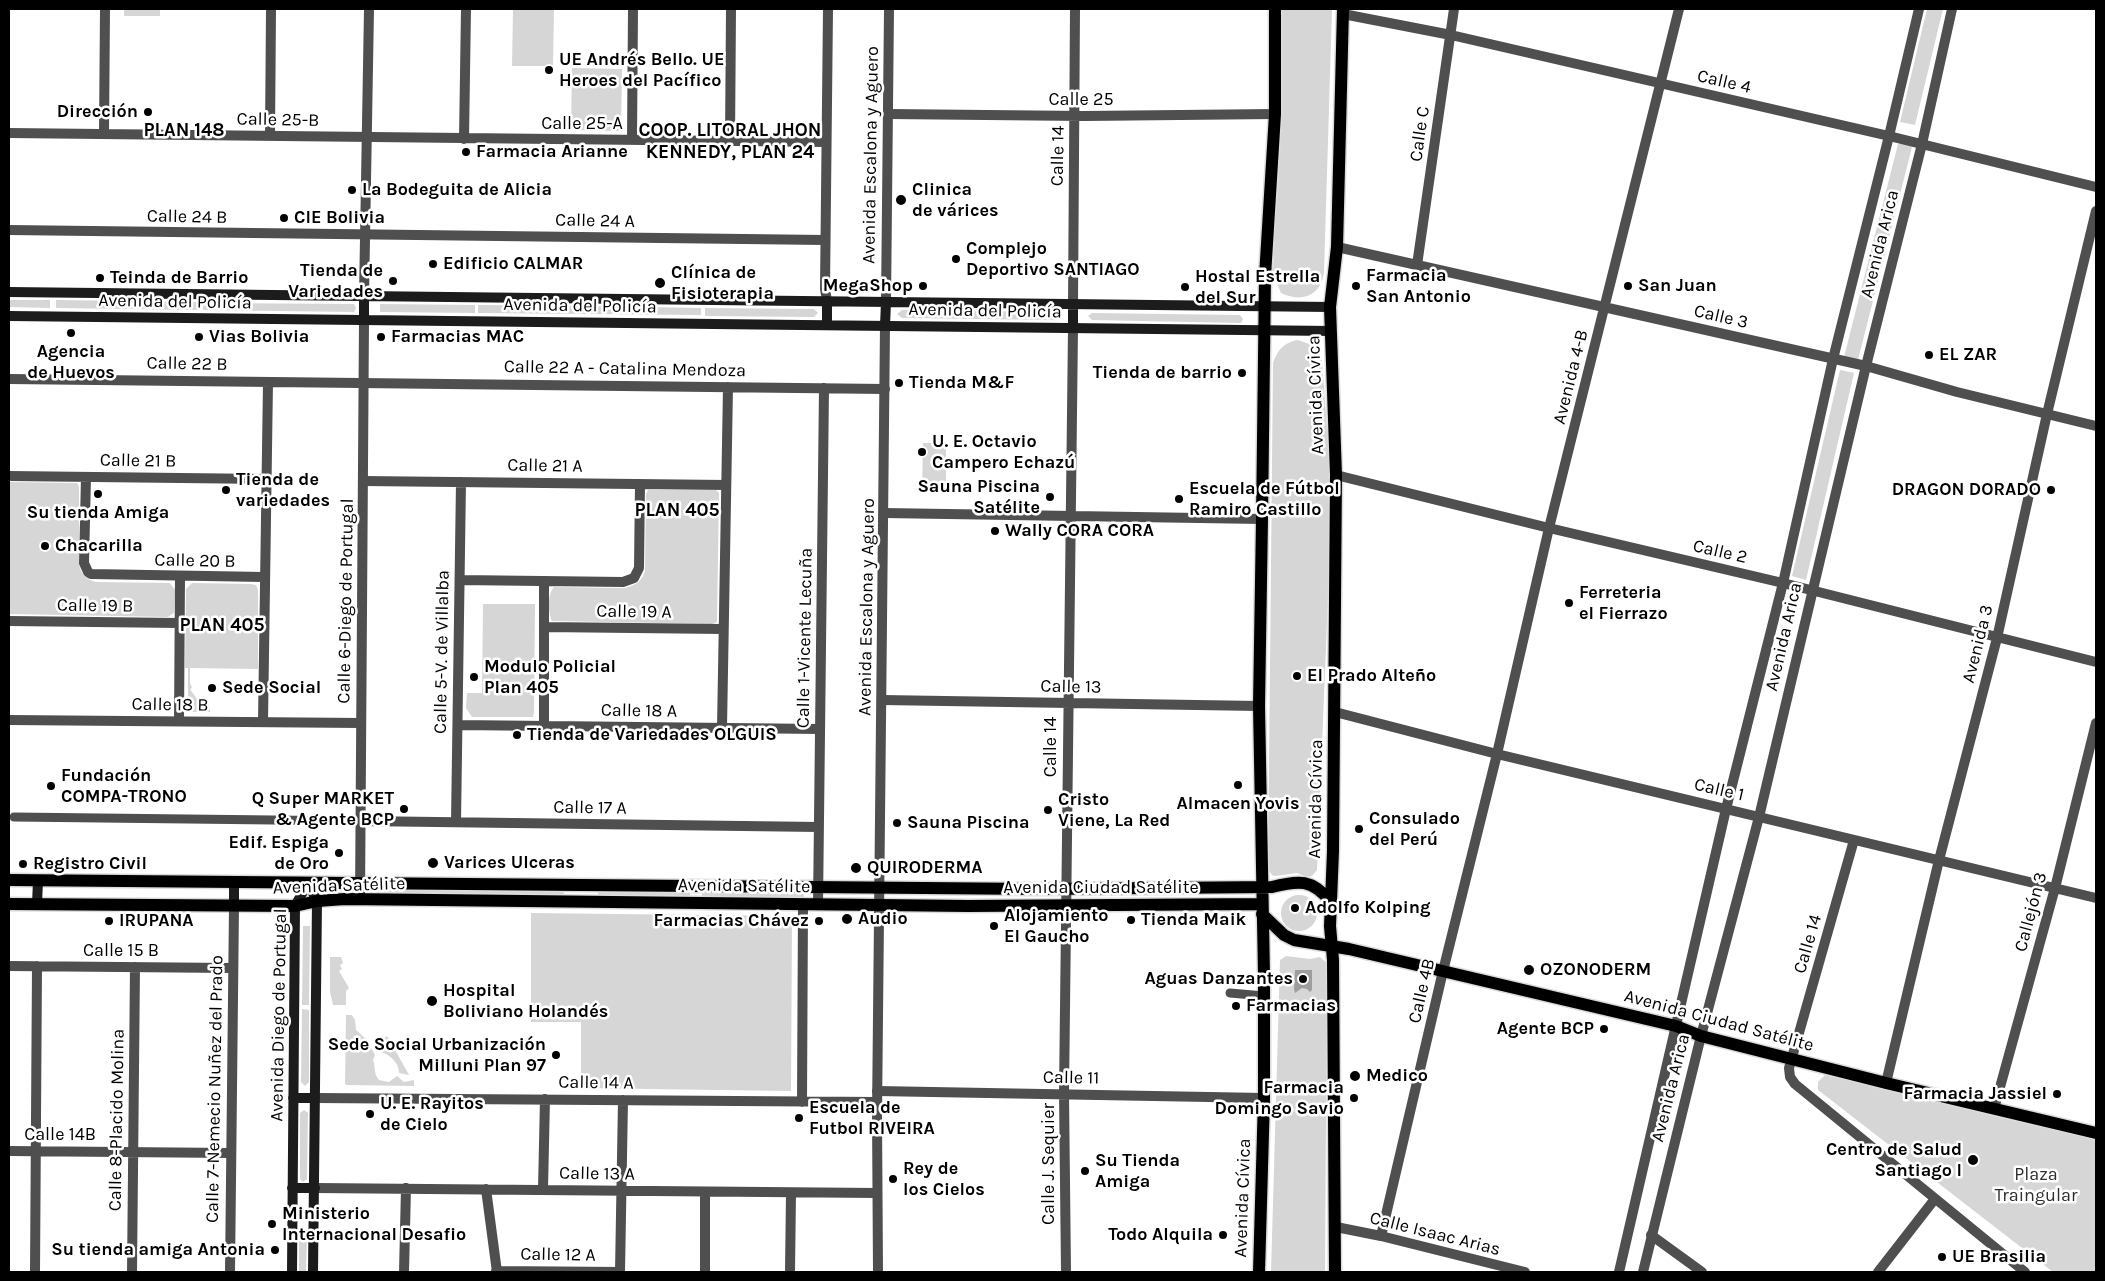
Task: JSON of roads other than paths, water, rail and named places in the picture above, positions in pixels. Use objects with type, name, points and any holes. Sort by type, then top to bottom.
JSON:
[{"type":"main road","points":[[1261,887],[1259,706],[1264,331],[1275,114],[1275,9]]},
{"type":"main road","name":"Avenida Cívica","points":[[1332,946],[1330,901],[1333,851],[1335,712],[1336,475],[1330,307],[1337,247],[1343,11]]},
{"type":"main road","name":"Avenida del Policía","points":[[9,292],[1330,307]]},
{"type":"main road","points":[[364,296],[364,320]]},
{"type":"main road","points":[[827,301],[827,325]]},
{"type":"main road","points":[[885,326],[886,302]]},
{"type":"main road","points":[[1072,328],[1073,304]]},
{"type":"main road","name":"Avenida del Policía","points":[[9,316],[1330,332]]},
{"type":"main road","name":"Avenida Satélite","points":[[9,880],[880,888]]},
{"type":"main road","points":[[37,904],[38,881]]},
{"type":"main road","points":[[234,882],[234,906]]},
{"type":"main road","name":"Avenida Ciudad Satélite","points":[[880,888],[1272,887],[1300,882],[1311,884],[1320,889],[1330,901]]},
{"type":"main road","points":[[308,883],[318,900]]},
{"type":"main road","name":"Avenida Diego de Portugal","points":[[292,1272],[295,906],[308,883]]},
{"type":"main road","points":[[576,885],[576,902]]},
{"type":"main road","name":"Avenida Cívica","points":[[1259,1272],[1264,1098],[1261,887]]},
{"type":"main road","name":"Avenida Satélite","points":[[9,904],[295,906],[318,900],[360,899],[880,905]]},
{"type":"main road","name":"Avenida Diego de Portugal","points":[[314,1272],[318,900]]},
{"type":"main road","name":"Avenida Ciudad Satélite","points":[[880,905],[1262,909],[1284,935],[1294,940],[1332,946],[1676,1026],[1701,1036],[1886,1083],[2096,1133]]},
{"type":"main road","points":[[1332,946],[1335,1272]]},
{"type":"main road","points":[[293,1098],[315,1098]]},
{"type":"main road","points":[[292,1188],[315,1188]]},
{"type":"street","points":[[104,134],[105,9]]},
{"type":"street","points":[[270,136],[271,9]]},
{"type":"street","points":[[364,296],[368,9]]},
{"type":"street","points":[[464,139],[466,9]]},
{"type":"street","points":[[632,140],[633,9]]},
{"type":"street","points":[[730,141],[731,9]]},
{"type":"street","points":[[827,301],[825,289],[825,240],[828,9]]},
{"type":"street","name":"Avenida Escalona y Aguero","points":[[886,302],[889,9]]},
{"type":"street","name":"Calle 14","points":[[1073,304],[1075,9]]},
{"type":"street","name":"Calle C","points":[[1417,265],[1454,9]]},
{"type":"street","name":"Avenida 4-B","points":[[1497,754],[1549,528],[1679,9]]},
{"type":"street","name":"Avenida Arica","points":[[1619,1272],[1726,809],[1783,583],[1833,359],[1919,9]]},
{"type":"street","name":"Avenida Arica","points":[[1643,1272],[1701,1036],[1759,817],[1811,591],[1922,144],[1952,9]]},
{"type":"street","name":"Calle 4","points":[[1343,11],[1889,136],[2096,187]]},
{"type":"street","name":"Calle 25","points":[[888,114],[1074,116],[1275,114]]},
{"type":"street","name":"Calle 25-B","points":[[9,133],[367,138]]},
{"type":"street","name":"Calle 25-A","points":[[367,138],[826,142]]},
{"type":"street","name":"Avenida 3","points":[[1886,1083],[1939,860],[1997,638],[2047,414],[2096,211]]},
{"type":"street","name":"Calle 24 B","points":[[9,230],[365,235]]},
{"type":"street","name":"Calle 24 A","points":[[365,235],[825,240]]},
{"type":"street","name":"Calle 3","points":[[1337,247],[1866,366],[1957,392],[2096,426]]},
{"type":"street","name":"Calle 6-Diego de Portugal","points":[[360,899],[364,320]]},
{"type":"street","name":"Avenida Escalona y Aguero","points":[[880,905],[885,326]]},
{"type":"street","name":"Calle 14","points":[[1067,906],[1072,328]]},
{"type":"street","name":"Calle 22 B","points":[[9,379],[364,382]]},
{"type":"street","points":[[263,722],[268,382]]},
{"type":"street","name":"Calle 22 A - Catalina Mendoza","points":[[364,382],[885,389]]},
{"type":"street","points":[[722,728],[728,387]]},
{"type":"street","name":"Calle 1-Vicente Lecuña","points":[[818,904],[824,388]]},
{"type":"street","name":"Calle 2","points":[[1336,475],[1783,583],[2096,662]]},
{"type":"street","name":"Calle 21 B","points":[[9,476],[266,479]]},
{"type":"street","name":"Calle 20 B","points":[[86,477],[84,563],[88,572],[96,576],[264,577]]},
{"type":"street","name":"Calle 21 A","points":[[363,481],[726,485]]},
{"type":"street","name":"Calle 5-V. de Villalba","points":[[456,822],[461,482]]},
{"type":"street","points":[[460,580],[623,582],[634,578],[639,568],[640,484]]},
{"type":"street","points":[[884,513],[1262,519]]},
{"type":"street","points":[[179,721],[180,577]]},
{"type":"street","points":[[544,581],[544,726]]},
{"type":"street","name":"Calle 19 B","points":[[9,621],[180,623]]},
{"type":"street","name":"Calle 19 A","points":[[544,627],[723,629]]},
{"type":"street","name":"Calle 13","points":[[882,700],[1259,706]]},
{"type":"street","name":"Calle 1","points":[[1335,712],[1497,754],[2096,898]]},
{"type":"street","name":"Calle 18 B","points":[[9,720],[361,723]]},
{"type":"street","name":"Callejón 3","points":[[1994,1109],[2055,888],[2096,723]]},
{"type":"street","name":"Calle 18 A","points":[[458,725],[820,729]]},
{"type":"street","name":"Calle 4B","points":[[1380,1236],[1497,754]]},
{"type":"street","points":[[10,818],[360,821]]},
{"type":"street","name":"Calle 17 A","points":[[360,821],[819,827]]},
{"type":"street","name":"Calle 14","points":[[1854,840],[1789,1068],[1790,1077],[1794,1084],[1934,1200],[2025,1272]]},
{"type":"street","points":[[802,1102],[803,905]]},
{"type":"street","points":[[878,1272],[877,1091],[880,905]]},
{"type":"street","name":"Calle 7-Nemecio Nuñez del Prado","points":[[230,1272],[234,906]]},
{"type":"street","name":"Calle J. Sequier","points":[[1066,1272],[1064,1094],[1067,906]]},
{"type":"street","name":"Calle 15 B","points":[[9,966],[232,968]]},
{"type":"street","points":[[34,1272],[37,966]]},
{"type":"street","name":"Calle 8-Placido Molina","points":[[132,1272],[135,967]]},
{"type":"street","points":[[1230,993],[1245,996],[1264,996]]},
{"type":"street","name":"Calle 11","points":[[877,1091],[1264,1098]]},
{"type":"street","name":"Calle 14 A","points":[[315,1098],[878,1102]]},
{"type":"street","points":[[543,1189],[545,1099]]},
{"type":"street","points":[[620,1272],[624,1100]]},
{"type":"street","name":"Calle 14B","points":[[9,1151],[230,1153]]},
{"type":"street","name":"Calle 13 A","points":[[315,1188],[877,1193]]},
{"type":"street","points":[[404,1272],[406,1188]]},
{"type":"street","points":[[486,1189],[497,1271]]},
{"type":"street","points":[[705,1272],[706,1192]]},
{"type":"street","points":[[790,1272],[791,1193]]},
{"type":"street","points":[[1878,1272],[1934,1200]]},
{"type":"street","name":"Calle Isaac Arias","points":[[1336,1228],[1380,1236],[1525,1272]]},
{"type":"street","points":[[1651,1234],[1702,1272]]},
{"type":"street","name":"Calle 12 A","points":[[497,1271],[620,1272]]},
{"type":"place","name":"UE Andrés Bello. UE Heroes del Pacífico","points":[[549,70]]},
{"type":"place","name":"Dirección","points":[[148,112]]},
{"type":"place","name":"Farmacia Arianne","points":[[466,152]]},
{"type":"place","name":"La Bodeguita de Alicia","points":[[352,190]]},
{"type":"place","name":"Clinica de várices","points":[[901,200]]},
{"type":"place","name":"CIE Bolivia","points":[[284,218]]},
{"type":"place","name":"Complejo Deportivo SANTIAGO","points":[[956,259]]},
{"type":"place","name":"Edificio CALMAR","points":[[433,264]]},
{"type":"place","name":"Teinda de Barrio","points":[[100,278]]},
{"type":"place","name":"Tienda de Variedades","points":[[393,281]]},
{"type":"place","name":"Clínica de Fisioterapia","points":[[660,283]]},
{"type":"place","name":"MegaShop","points":[[923,286]]},
{"type":"place","name":"Farmacia San Antonio","points":[[1356,286]]},
{"type":"place","name":"San Juan","points":[[1628,286]]},
{"type":"place","name":"Hostal Estrella del Sur","points":[[1185,287]]},
{"type":"place","name":"Agencia de Huevos","points":[[71,333]]},
{"type":"place","name":"Vias Bolivia","points":[[199,337]]},
{"type":"place","name":"Farmacias MAC","points":[[381,337]]},
{"type":"place","name":"EL ZAR","points":[[1929,355]]},
{"type":"place","name":"Tienda de barrio","points":[[1242,373]]},
{"type":"place","name":"Tienda M&F","points":[[899,383]]},
{"type":"place","name":"U. E. Octavio Campero Echazú","points":[[922,452]]},
{"type":"place","name":"Tienda de variedades","points":[[226,490]]},
{"type":"place","name":"DRAGON DORADO","points":[[2051,490]]},
{"type":"place","name":"Su tienda Amiga","points":[[98,494]]},
{"type":"place","name":"Sauna Piscina Satélite","points":[[1050,497]]},
{"type":"place","name":"Escuela de Fútbol Ramiro Castillo","points":[[1179,499]]},
{"type":"place","name":"Wally CORA CORA","points":[[995,531]]},
{"type":"place","name":"Chacarilla","points":[[45,546]]},
{"type":"place","name":"Ferreteria el Fierrazo","points":[[1569,603]]},
{"type":"place","name":"El Prado Alteño","points":[[1297,676]]},
{"type":"place","name":"Modulo Policial Plan 405","points":[[474,677]]},
{"type":"place","name":"Sede Social","points":[[212,688]]},
{"type":"place","name":"Tienda de Variedades OLGUIS","points":[[517,735]]},
{"type":"place","name":"Almacen Yovis","points":[[1238,785]]},
{"type":"place","name":"Fundación COMPA-TRONO","points":[[51,786]]},
{"type":"place","name":"Q Super MARKET & Agente BCP","points":[[404,809]]},
{"type":"place","name":"Cristo Viene, La Red","points":[[1048,810]]},
{"type":"place","name":"Sauna Piscina","points":[[897,823]]},
{"type":"place","name":"Consulado del Perú","points":[[1359,829]]},
{"type":"place","name":"Edif. Espiga de Oro","points":[[339,853]]},
{"type":"place","name":"Varices Ulceras","points":[[433,863]]},
{"type":"place","name":"Registro Civil","points":[[23,864]]},
{"type":"place","name":"QUIRODERMA","points":[[856,868]]},
{"type":"place","name":"Adolfo Kolping","points":[[1295,908]]},
{"type":"place","name":"Audio","points":[[847,919]]},
{"type":"place","name":"Tienda Maik","points":[[1131,920]]},
{"type":"place","name":"IRUPANA","points":[[109,921]]},
{"type":"place","name":"Farmacias Chávez","points":[[819,921]]},
{"type":"place","name":"Alojamiento El Gaucho","points":[[994,926]]},
{"type":"place","name":"OZONODERM","points":[[1529,970]]},
{"type":"place","name":"Aguas Danzantes","points":[[1303,979]]},
{"type":"place","name":"Hospital Boliviano Holandés","points":[[432,1001]]},
{"type":"place","name":"Farmacias","points":[[1236,1006]]},
{"type":"place","name":"Agente BCP","points":[[1604,1029]]},
{"type":"place","name":"Sede Social Urbanización Milluni Plan 97","points":[[556,1055]]},
{"type":"place","name":"Medico","points":[[1355,1076]]},
{"type":"place","name":"Farmacia Jassiel","points":[[2057,1094]]},
{"type":"place","name":"Farmacia Domingo Savio","points":[[1354,1098]]},
{"type":"place","name":"U. E. Rayitos de Cielo","points":[[370,1114]]},
{"type":"place","name":"Escuela de Futbol RIVEIRA","points":[[799,1118]]},
{"type":"place","name":"Centro de Salud Santiago I","points":[[1973,1160]]},
{"type":"place","name":"Su Tienda Amiga","points":[[1085,1171]]},
{"type":"place","name":"Rey de los Cielos","points":[[893,1179]]},
{"type":"place","name":"Ministerio Internacional Desafio","points":[[272,1224]]},
{"type":"place","name":"Todo Alquila","points":[[1223,1235]]},
{"type":"place","name":"Su tienda amiga Antonia","points":[[275,1250]]},
{"type":"place","name":"UE Brasilia","points":[[1942,1257]]},
{"type":"district","name":"PLAN 148","points":[[184,131]]},
{"type":"district","name":"COOP. LITORAL JHON KENNEDY, PLAN 24","points":[[730,142]]},
{"type":"district","name":"PLAN 405","points":[[677,511]]},
{"type":"district","name":"PLAN 405","points":[[222,626]]},
{"type":"park label","name":"Plaza Traingular","points":[[2036,1185]]}]
